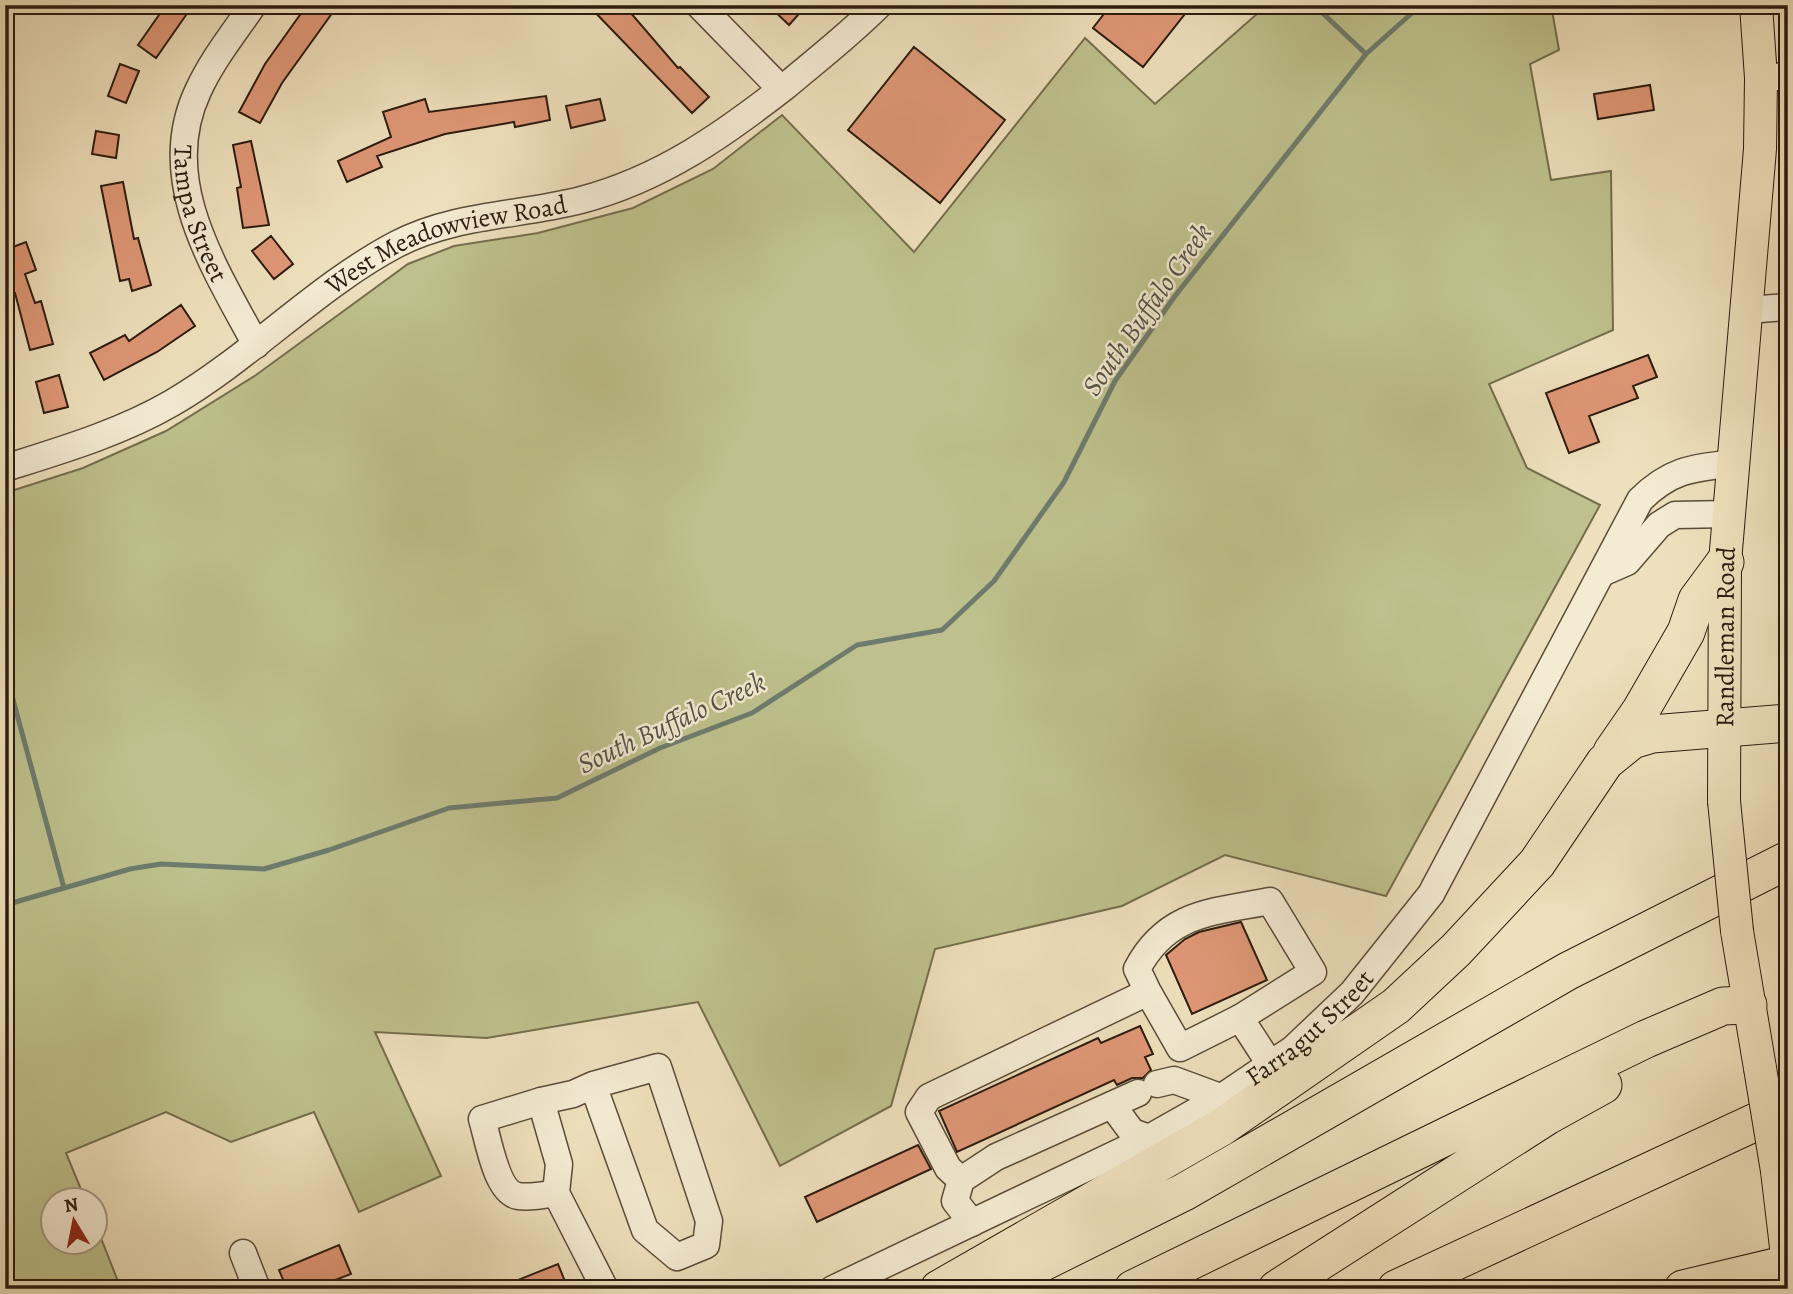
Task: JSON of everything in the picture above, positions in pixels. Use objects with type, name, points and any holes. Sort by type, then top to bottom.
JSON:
[{"type":"highway","points":[[939,1289],[1220,1128],[1396,1006],[1456,950],[1537,863],[1641,710],[1686,632],[1697,600],[1725,562]]},
{"type":"highway","points":[[1605,762],[1632,740],[1642,737],[1723,727],[1788,723]]},
{"type":"highway","points":[[989,1289],[1184,1192],[1568,971],[1788,860]]},
{"type":"highway","points":[[1133,1289],[1646,1040],[1723,1006],[1748,1005]]},
{"type":"highway","points":[[1277,1289],[1547,1116],[1640,1065],[1728,1023],[1748,1005]]},
{"type":"highway","points":[[1395,1289],[1788,1107]]},
{"type":"highway","points":[[1451,1289],[1678,1178],[1727,1136]]},
{"type":"highway","points":[[1040,1289],[1104,1251],[1184,1192]]},
{"type":"highway","points":[[1683,1289],[1787,1256]]},
{"type":"main road","name":"Randleman Road","points":[[1756,5],[1774,77],[1758,190],[1725,562],[1724,801],[1737,931],[1777,1171],[1787,1256]]},
{"type":"street","name":"Tampa Street","points":[[253,5],[198,92],[185,132],[185,186],[203,245],[256,345]]},
{"type":"street","points":[[699,5],[757,60],[781,89]]},
{"type":"street","name":"West Meadowview Road","points":[[6,465],[97,437],[173,402],[256,345],[374,257],[400,243],[429,230],[460,221],[570,202],[633,183],[667,168],[722,135],[781,89],[878,5]]},
{"type":"street","points":[[1747,310],[1788,307]]},
{"type":"street","name":"Farragut Street","points":[[833,1289],[1149,1138],[1220,1097],[1293,1049],[1352,993],[1431,894],[1640,500],[1667,477],[1685,470],[1735,463]]},
{"type":"street","points":[[1604,572],[1627,562],[1659,525],[1675,515],[1730,514]]},
{"type":"street","points":[[1270,901],[1313,972],[1240,1018],[1180,1048],[1148,992],[1137,969],[1149,946],[1190,917],[1270,901]]},
{"type":"street","points":[[961,1180],[948,1168],[919,1112],[929,1097],[1148,992]]},
{"type":"street","points":[[1240,1018],[1270,1064]]},
{"type":"street","points":[[556,1193],[518,1196],[509,1193],[500,1182],[482,1119],[573,1094],[593,1085],[658,1067],[709,1221],[706,1245],[677,1257],[645,1230],[593,1085]]},
{"type":"street","points":[[972,1223],[955,1201],[961,1180],[996,1157],[1148,1088],[1174,1080],[1220,1097]]},
{"type":"street","points":[[541,1101],[559,1164],[556,1193],[605,1289]]},
{"type":"street","points":[[1112,1105],[1132,1132],[1149,1138]]},
{"type":"street","points":[[243,1252],[257,1289]]},
{"type":"green space","points":[[1267,5],[1551,5],[1559,50],[1530,64],[1551,180],[1611,171],[1613,330],[1489,384],[1527,468],[1600,505],[1386,896],[1225,855],[1122,906],[935,949],[891,1106],[780,1166],[698,1002],[487,1038],[375,1032],[441,1176],[359,1212],[314,1112],[231,1142],[166,1112],[66,1153],[80,1186],[38,1186],[38,1256],[108,1256],[121,1289],[5,1289],[5,493],[83,468],[166,431],[256,375],[408,264],[454,246],[538,233],[633,208],[713,169],[782,115],[914,252],[1085,38],[1155,104]]},
{"type":"building","points":[[166,5],[193,5],[156,58],[138,45]]},
{"type":"building","points":[[307,5],[338,5],[282,83],[260,123],[239,112],[265,64]]},
{"type":"building","points":[[588,5],[624,5],[678,68],[709,97],[692,113]]},
{"type":"building","points":[[768,5],[807,5],[789,25]]},
{"type":"building","points":[[1111,5],[1192,5],[1143,67],[1093,28]]},
{"type":"building","points":[[914,47],[1005,120],[940,203],[848,130]]},
{"type":"building","points":[[120,64],[139,71],[126,103],[108,96]]},
{"type":"building","points":[[1650,85],[1654,110],[1598,119],[1594,94]]},
{"type":"building","points":[[546,96],[550,120],[515,127],[514,122],[445,134],[377,156],[382,167],[347,182],[338,161],[391,137],[383,112],[425,99],[429,112]]},
{"type":"building","points":[[600,99],[605,120],[571,128],[566,106]]},
{"type":"building","points":[[96,131],[119,135],[116,158],[92,154]]},
{"type":"building","points":[[251,141],[269,225],[243,228],[237,188],[241,187],[233,145]]},
{"type":"building","points":[[123,182],[134,239],[138,238],[151,285],[132,291],[129,279],[120,281],[101,186]]},
{"type":"building","points":[[271,236],[293,264],[274,279],[252,251]]},
{"type":"building","points":[[26,242],[36,270],[25,274],[35,303],[41,301],[53,344],[30,350],[15,293],[5,297],[5,250]]},
{"type":"building","points":[[181,305],[195,326],[157,352],[104,380],[90,353],[125,335],[129,341]]},
{"type":"building","points":[[1648,355],[1657,377],[1633,386],[1638,398],[1589,416],[1599,442],[1569,453],[1546,393]]},
{"type":"building","points":[[59,375],[68,407],[44,413],[36,382]]},
{"type":"building","points":[[1241,922],[1267,980],[1192,1014],[1166,955],[1185,939],[1199,932]]},
{"type":"building","points":[[1140,1026],[1153,1054],[1145,1057],[1151,1070],[1143,1078],[1132,1078],[1117,1085],[1114,1080],[957,1152],[939,1111],[1098,1038],[1101,1043]]},
{"type":"building","points":[[918,1145],[931,1169],[817,1222],[805,1197]]},
{"type":"building","points":[[339,1245],[351,1274],[322,1285],[324,1289],[287,1289],[279,1270]]},
{"type":"building","points":[[558,1264],[568,1289],[498,1289],[498,1288]]},
{"type":"waterway","points":[[1314,5],[1366,54]]},
{"type":"waterway","name":"South Buffalo Creek","points":[[5,905],[130,869],[161,864],[264,869],[329,850],[449,808],[557,798],[660,748],[752,713],[857,645],[942,630],[994,581],[1064,482],[1115,381],[1175,296],[1366,54],[1421,5]]},
{"type":"waterway","points":[[5,670],[64,888]]}]
